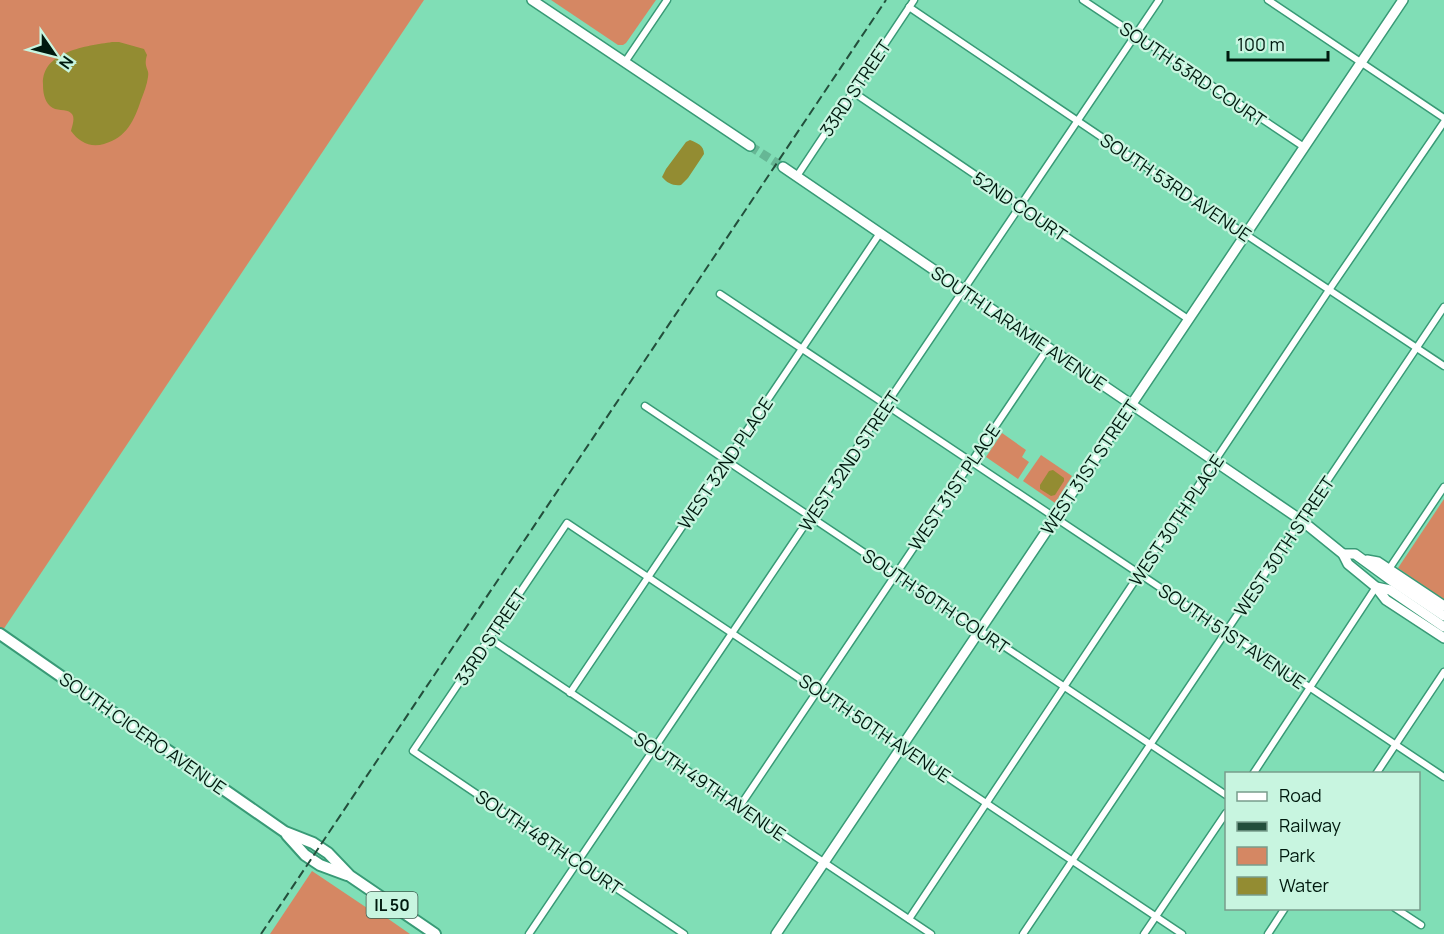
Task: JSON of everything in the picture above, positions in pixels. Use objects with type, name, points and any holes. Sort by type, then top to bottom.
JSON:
[{"type":"main road","points":[[532,0],[750,146]]},
{"type":"main road","name":"WEST 31ST STREET","points":[[776,934],[1403,0]]},
{"type":"main road","name":"SOUTH LARAMIE AVENUE","points":[[783,167],[1301,520],[1343,554],[1348,564],[1376,586],[1390,590],[1444,627]]},
{"type":"main road","name":"SOUTH LARAMIE AVENUE","points":[[1343,554],[1355,554],[1444,616]]},
{"type":"main road","points":[[1364,560],[1378,562],[1444,606]]},
{"type":"main road","points":[[1376,586],[1386,600],[1444,638]]},
{"type":"main road","name":"SOUTH CICERO AVENUE","points":[[0,634],[285,832],[305,855],[320,865],[350,876],[435,934]]},
{"type":"street","points":[[626,62],[667,0]]},
{"type":"street","name":"33RD STREET","points":[[797,176],[914,0]]},
{"type":"street","name":"SOUTH 53RD COURT","points":[[1083,0],[1304,147]]},
{"type":"street","name":"WEST 32ND STREET","points":[[527,934],[579,862],[1159,0]]},
{"type":"street","points":[[1268,0],[1444,120]]},
{"type":"street","name":"SOUTH 53RD AVENUE","points":[[909,7],[1444,366]]},
{"type":"street","name":"52ND COURT","points":[[853,92],[1188,319]]},
{"type":"street","name":"WEST 30TH PLACE","points":[[909,920],[1444,120]]},
{"type":"street","name":"WEST 32ND PLACE","points":[[570,693],[880,233]]},
{"type":"street","name":"SOUTH 51ST AVENUE","points":[[720,294],[1444,777]]},
{"type":"street","name":"WEST 30TH STREET","points":[[1023,934],[1444,307]]},
{"type":"street","name":"WEST 31ST PLACE","points":[[740,806],[1048,348]]},
{"type":"street","name":"SOUTH 50TH COURT","points":[[645,406],[1225,794]]},
{"type":"street","points":[[1389,569],[1444,487]]},
{"type":"street","name":"33RD STREET","points":[[413,751],[567,523]]},
{"type":"street","name":"SOUTH 50TH AVENUE","points":[[567,523],[1182,934]]},
{"type":"street","points":[[1254,772],[1376,586]]},
{"type":"street","name":"SOUTH 49TH AVENUE","points":[[489,638],[931,934]]},
{"type":"street","points":[[1377,772],[1444,672]]},
{"type":"street","name":"SOUTH 48TH COURT","points":[[413,751],[684,934]]},
{"type":"street","points":[[1144,934],[1225,816]]},
{"type":"street","points":[[1268,934],[1285,910]]},
{"type":"street","points":[[1397,910],[1421,925]]},
{"type":"green space","points":[[0,0],[424,0],[3,630],[0,628]]},
{"type":"green space","points":[[551,0],[656,0],[626,43],[618,45]]},
{"type":"green space","points":[[1002,433],[1026,450],[1022,457],[1029,462],[1018,479],[986,457]]},
{"type":"green space","points":[[1041,455],[1072,476],[1055,503],[1023,481]]},
{"type":"green space","points":[[1444,499],[1444,600],[1398,568]]},
{"type":"green space","points":[[312,871],[379,916],[387,918],[410,934],[270,934]]},
{"type":"water","points":[[112,42],[144,49],[147,55],[147,83],[136,115],[124,133],[104,144],[90,145],[81,141],[71,131],[73,119],[71,113],[52,108],[46,101],[43,87],[45,73],[50,64],[68,52]]},
{"type":"water","points":[[690,140],[701,146],[704,154],[681,185],[670,184],[662,177],[686,142]]},
{"type":"water","points":[[1053,470],[1064,478],[1064,481],[1055,495],[1051,496],[1040,489],[1040,485],[1049,471]]},
{"type":"tunnel","points":[[750,146],[783,167]]},
{"type":"railway","points":[[261,934],[886,0]]}]
